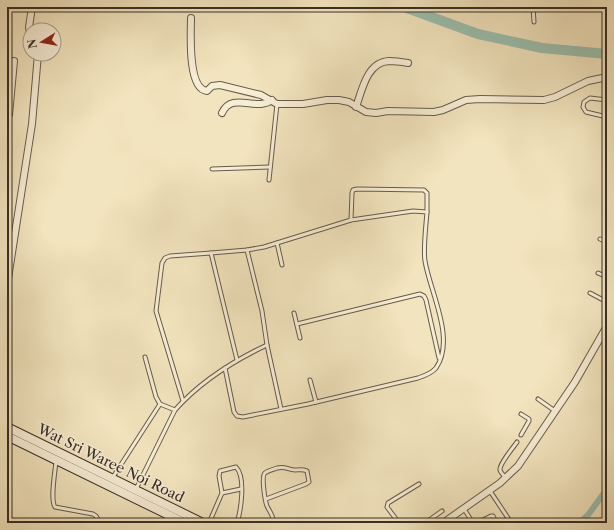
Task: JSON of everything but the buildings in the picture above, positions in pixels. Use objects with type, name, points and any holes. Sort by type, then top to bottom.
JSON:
[{"type":"main road","name":"Wat Sri Waree Noi Road","points":[[7,427],[203,523]]},
{"type":"main road","name":"Wat Sri Waree Noi Road","points":[[7,436],[185,523]]},
{"type":"street","points":[[30,22],[32,7]]},
{"type":"street","points":[[191,18],[191,61],[198,85],[202,90],[207,91],[212,86],[220,85],[261,95],[275,102]]},
{"type":"street","points":[[7,117],[9,115],[14,61]]},
{"type":"street","points":[[356,107],[373,66],[388,61],[408,63]]},
{"type":"street","points":[[7,285],[32,124],[37,62]]},
{"type":"street","points":[[222,112],[224,108],[232,103],[264,105],[275,102],[303,104],[327,100],[349,102],[366,112],[434,112],[466,100],[544,100],[559,96],[588,81],[607,77]]},
{"type":"street","points":[[443,523],[490,491],[518,466],[575,382],[607,326]]},
{"type":"lane","points":[[533,7],[534,22]]},
{"type":"lane","points":[[607,100],[590,98],[584,102],[583,108],[586,112],[607,117]]},
{"type":"lane","points":[[269,180],[275,102]]},
{"type":"lane","points":[[212,169],[270,167]]},
{"type":"lane","points":[[225,368],[234,412],[237,416],[243,417],[316,402],[418,378],[430,373],[436,368],[444,346],[440,312],[425,260],[427,193],[424,190],[353,190],[351,220]]},
{"type":"lane","points":[[183,401],[156,311],[162,263],[165,258],[170,256],[248,250],[277,243],[351,220],[413,211],[427,212]]},
{"type":"lane","points":[[600,239],[607,242]]},
{"type":"lane","points":[[277,243],[282,265]]},
{"type":"lane","points":[[248,250],[262,311],[267,345],[281,409]]},
{"type":"lane","points":[[211,253],[237,360]]},
{"type":"lane","points":[[598,272],[607,277]]},
{"type":"lane","points":[[590,293],[607,302]]},
{"type":"lane","points":[[297,324],[420,294],[424,296],[426,300],[440,360]]},
{"type":"lane","points":[[294,312],[300,338]]},
{"type":"lane","points":[[136,490],[175,410],[183,401],[237,360],[267,345]]},
{"type":"lane","points":[[145,357],[153,387],[160,404],[175,410]]},
{"type":"lane","points":[[310,380],[316,402]]},
{"type":"lane","points":[[538,399],[555,411]]},
{"type":"lane","points":[[112,479],[160,404]]},
{"type":"lane","points":[[520,414],[529,421],[521,435]]},
{"type":"lane","points":[[506,478],[502,474],[500,468],[501,464],[517,442]]},
{"type":"lane","points":[[56,460],[53,499],[54,506],[92,514],[96,516],[100,523]]},
{"type":"lane","points":[[209,523],[222,493],[219,473],[220,471],[236,467],[238,469],[241,489],[241,506],[237,523]]},
{"type":"lane","points":[[266,499],[309,482],[307,471],[292,470],[288,467],[278,468],[265,473],[263,482],[267,506],[273,515],[273,523]]},
{"type":"lane","points":[[399,523],[387,507],[388,503],[418,484]]},
{"type":"lane","points":[[222,493],[241,489]]},
{"type":"lane","points":[[490,491],[508,518]]},
{"type":"lane","points":[[464,509],[473,523]]},
{"type":"lane","points":[[425,523],[442,511]]},
{"type":"lane","points":[[477,523],[491,516],[495,520]]},
{"type":"waterway","points":[[404,7],[478,34],[542,48],[607,54]]},
{"type":"waterway","points":[[604,7],[607,30]]},
{"type":"waterway","points":[[579,523],[588,515],[607,489]]}]
